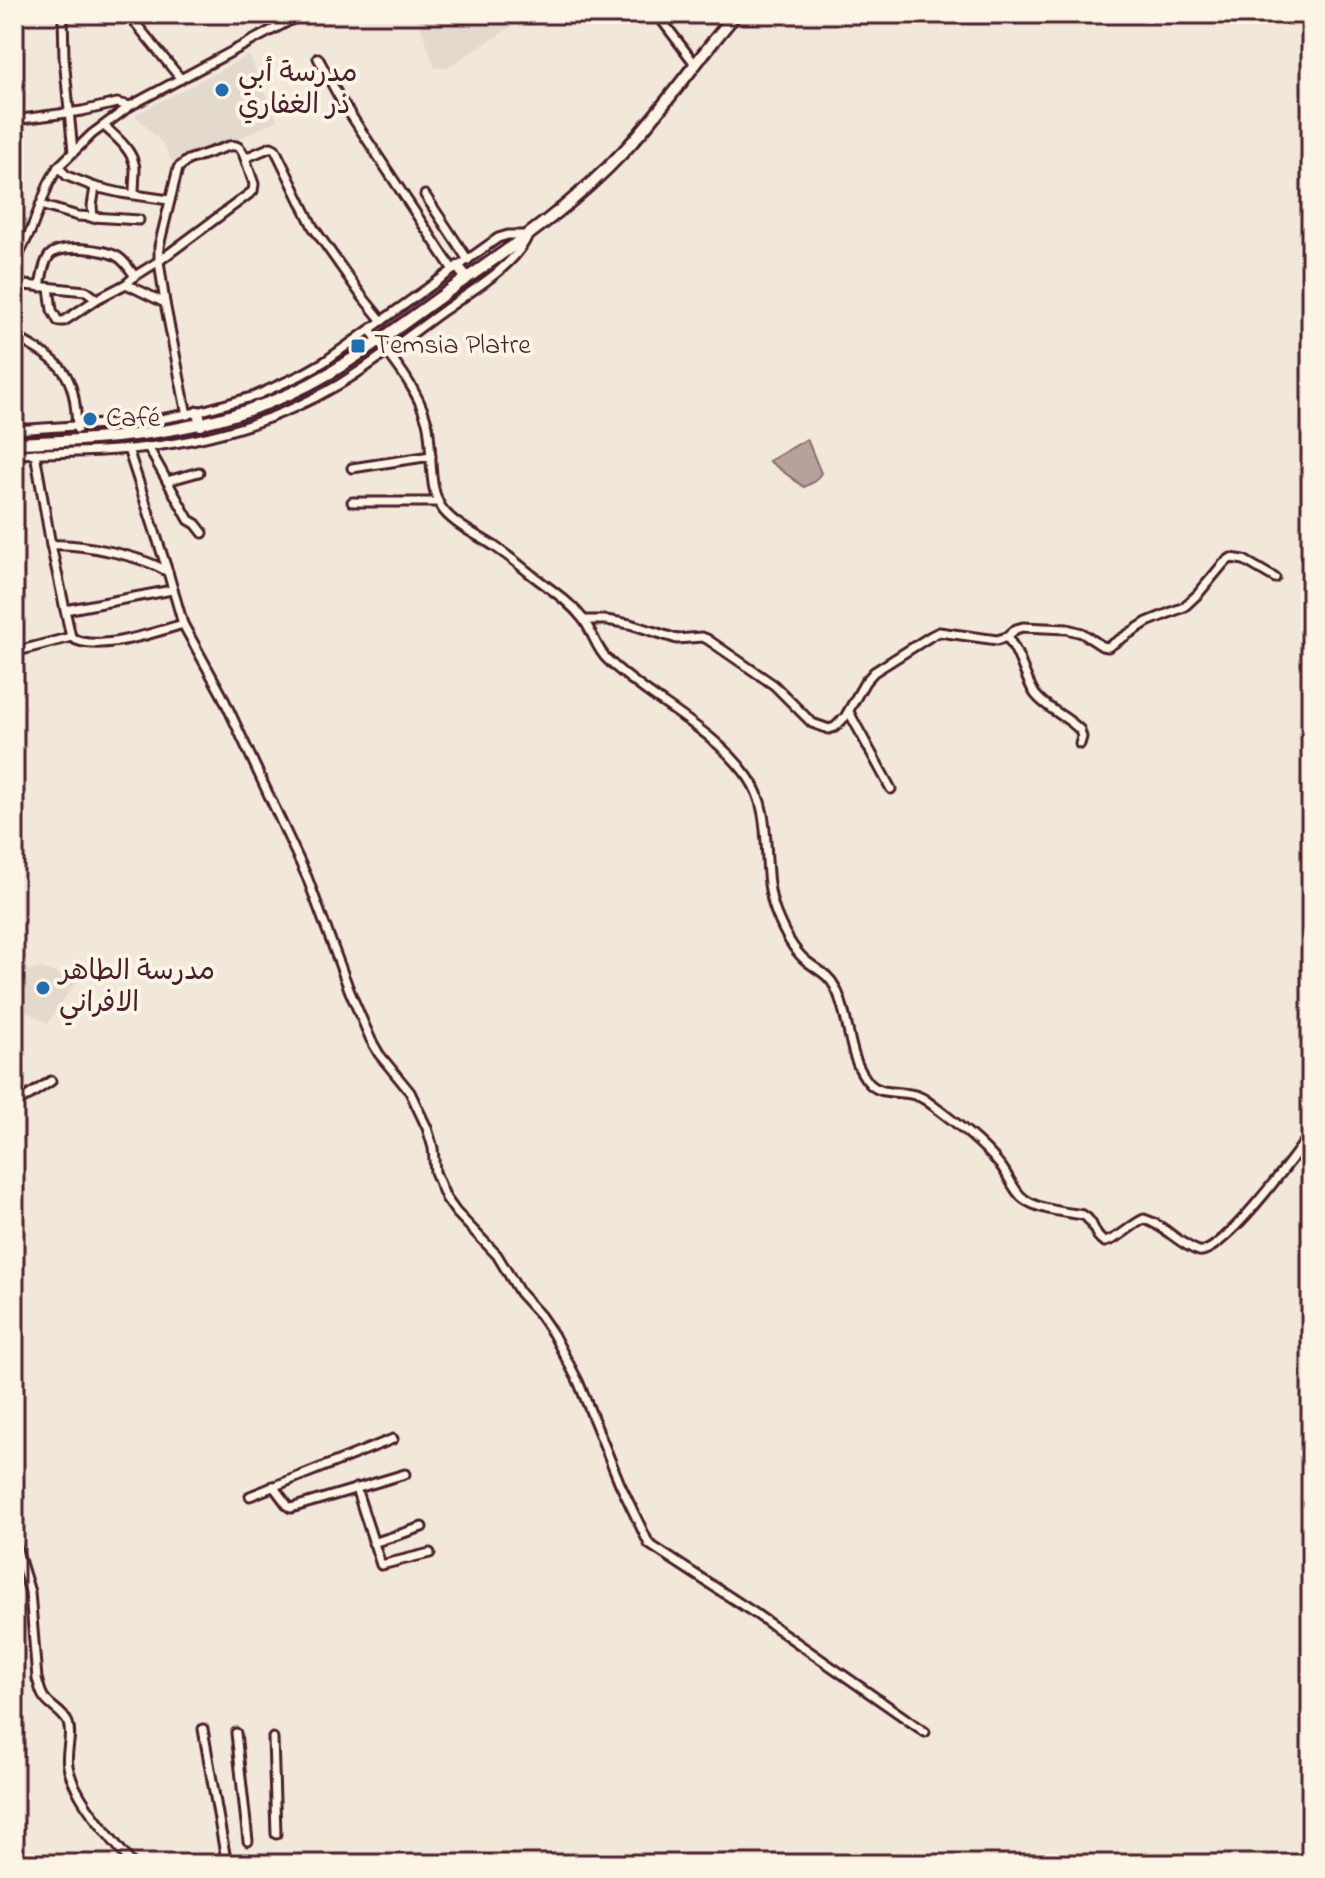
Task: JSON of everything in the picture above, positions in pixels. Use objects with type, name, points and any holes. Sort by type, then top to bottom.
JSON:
[{"type":"main road","points":[[14,443],[34,448],[78,446],[204,424],[285,396],[332,372],[528,235],[581,193],[654,117],[736,14]]},
{"type":"main road","points":[[456,268],[467,278]]},
{"type":"main road","points":[[250,410],[255,423]]},
{"type":"main road","points":[[193,414],[204,424],[210,436]]},
{"type":"street","points":[[63,14],[62,34],[73,152]]},
{"type":"street","points":[[128,14],[181,79]]},
{"type":"street","points":[[14,264],[58,167],[73,152],[130,106],[302,14]]},
{"type":"street","points":[[657,14],[695,64]]},
{"type":"street","points":[[318,58],[339,97],[456,268]]},
{"type":"street","points":[[14,120],[117,103],[130,106]]},
{"type":"street","points":[[104,126],[131,157],[135,169],[134,194]]},
{"type":"street","points":[[135,276],[117,256],[68,248],[50,254],[44,269],[45,287],[58,321],[64,321],[126,284],[135,276],[159,261],[253,191],[254,184],[240,148],[233,145],[182,163],[175,173],[159,246],[159,261],[165,303],[193,414]]},
{"type":"street","points":[[245,158],[274,148],[313,227],[382,321]]},
{"type":"street","points":[[58,167],[67,176],[95,187],[169,200]]},
{"type":"street","points":[[93,218],[95,187]]},
{"type":"street","points":[[425,195],[468,260]]},
{"type":"street","points":[[40,205],[66,214],[139,220]]},
{"type":"street","points":[[14,336],[48,355],[61,367],[74,395],[77,427],[78,446],[128,449],[210,436],[255,423],[338,385],[513,259],[528,235],[498,238],[324,362],[255,396],[193,414],[150,421],[77,427],[14,430]]},
{"type":"street","points":[[14,284],[86,291],[97,299]]},
{"type":"street","points":[[126,284],[165,303]]},
{"type":"street","points":[[370,330],[408,381],[422,410],[428,429],[434,488],[438,502],[446,513],[499,549],[565,601],[584,620],[607,658],[702,730],[750,780],[761,804],[768,877],[776,913],[801,956],[826,974],[835,987],[841,999],[855,1056],[868,1081],[877,1089],[911,1093],[925,1099],[990,1154],[1025,1200],[1089,1218],[1098,1238],[1103,1241],[1117,1238],[1144,1219],[1195,1249],[1205,1251],[1233,1229],[1303,1144]]},
{"type":"street","points":[[14,346],[23,340]]},
{"type":"street","points":[[148,447],[189,520],[203,533]]},
{"type":"street","points":[[14,454],[34,448],[71,637],[79,643],[106,642],[183,624]]},
{"type":"street","points":[[128,449],[183,624],[217,685],[307,877],[350,992],[375,1048],[415,1101],[427,1128],[435,1172],[446,1198],[497,1255],[520,1293],[553,1334],[578,1381],[620,1484],[649,1544],[925,1732]]},
{"type":"street","points":[[352,468],[431,456]]},
{"type":"street","points":[[167,481],[199,472]]},
{"type":"street","points":[[352,502],[438,502]]},
{"type":"street","points":[[51,545],[119,554],[168,572]]},
{"type":"street","points":[[584,620],[630,624],[677,639],[707,639],[774,685],[812,723],[829,729],[849,712],[874,672],[935,634],[948,632],[997,640],[1023,627],[1067,629],[1108,647],[1147,622],[1184,607],[1231,558],[1244,560],[1275,578]]},
{"type":"street","points":[[65,610],[172,590]]},
{"type":"street","points":[[14,652],[71,637]]},
{"type":"street","points":[[1007,637],[1018,651],[1037,696],[1080,730],[1080,744]]},
{"type":"street","points":[[849,712],[891,789]]},
{"type":"street","points":[[17,1103],[51,1081]]},
{"type":"street","points":[[250,1496],[393,1439]]},
{"type":"street","points":[[273,1486],[291,1508],[405,1474]]},
{"type":"street","points":[[356,1488],[381,1565],[430,1553]]},
{"type":"street","points":[[373,1543],[422,1527]]},
{"type":"street","points":[[14,1540],[30,1592],[37,1679],[45,1700],[68,1722],[69,1770],[95,1817],[132,1864]]},
{"type":"street","points":[[203,1729],[225,1854]]},
{"type":"street","points":[[236,1733],[248,1841]]},
{"type":"street","points":[[273,1738],[276,1834]]},
{"type":"shaded area","points":[[416,14],[531,14],[447,68],[435,68]]},
{"type":"shaded area","name":"مدرسة أبي ذر الغفاري","points":[[249,55],[277,120],[235,141],[172,162],[164,145],[135,115]]},
{"type":"shaded area","points":[[807,439],[821,473],[814,482],[804,487],[769,461]]},
{"type":"shaded area","name":"مدرسة الطاهر الافراني","points":[[41,968],[77,980],[48,1023],[19,1008],[14,996],[14,973]]},
{"type":"place","name":"مدرسة أبي ذر الغفاري","points":[[222,90]]},
{"type":"place","name":"Temsia Platre","points":[[358,346]]},
{"type":"place","name":"Café","points":[[90,419]]},
{"type":"place","name":"مدرسة الطاهر الافراني","points":[[43,988]]}]
